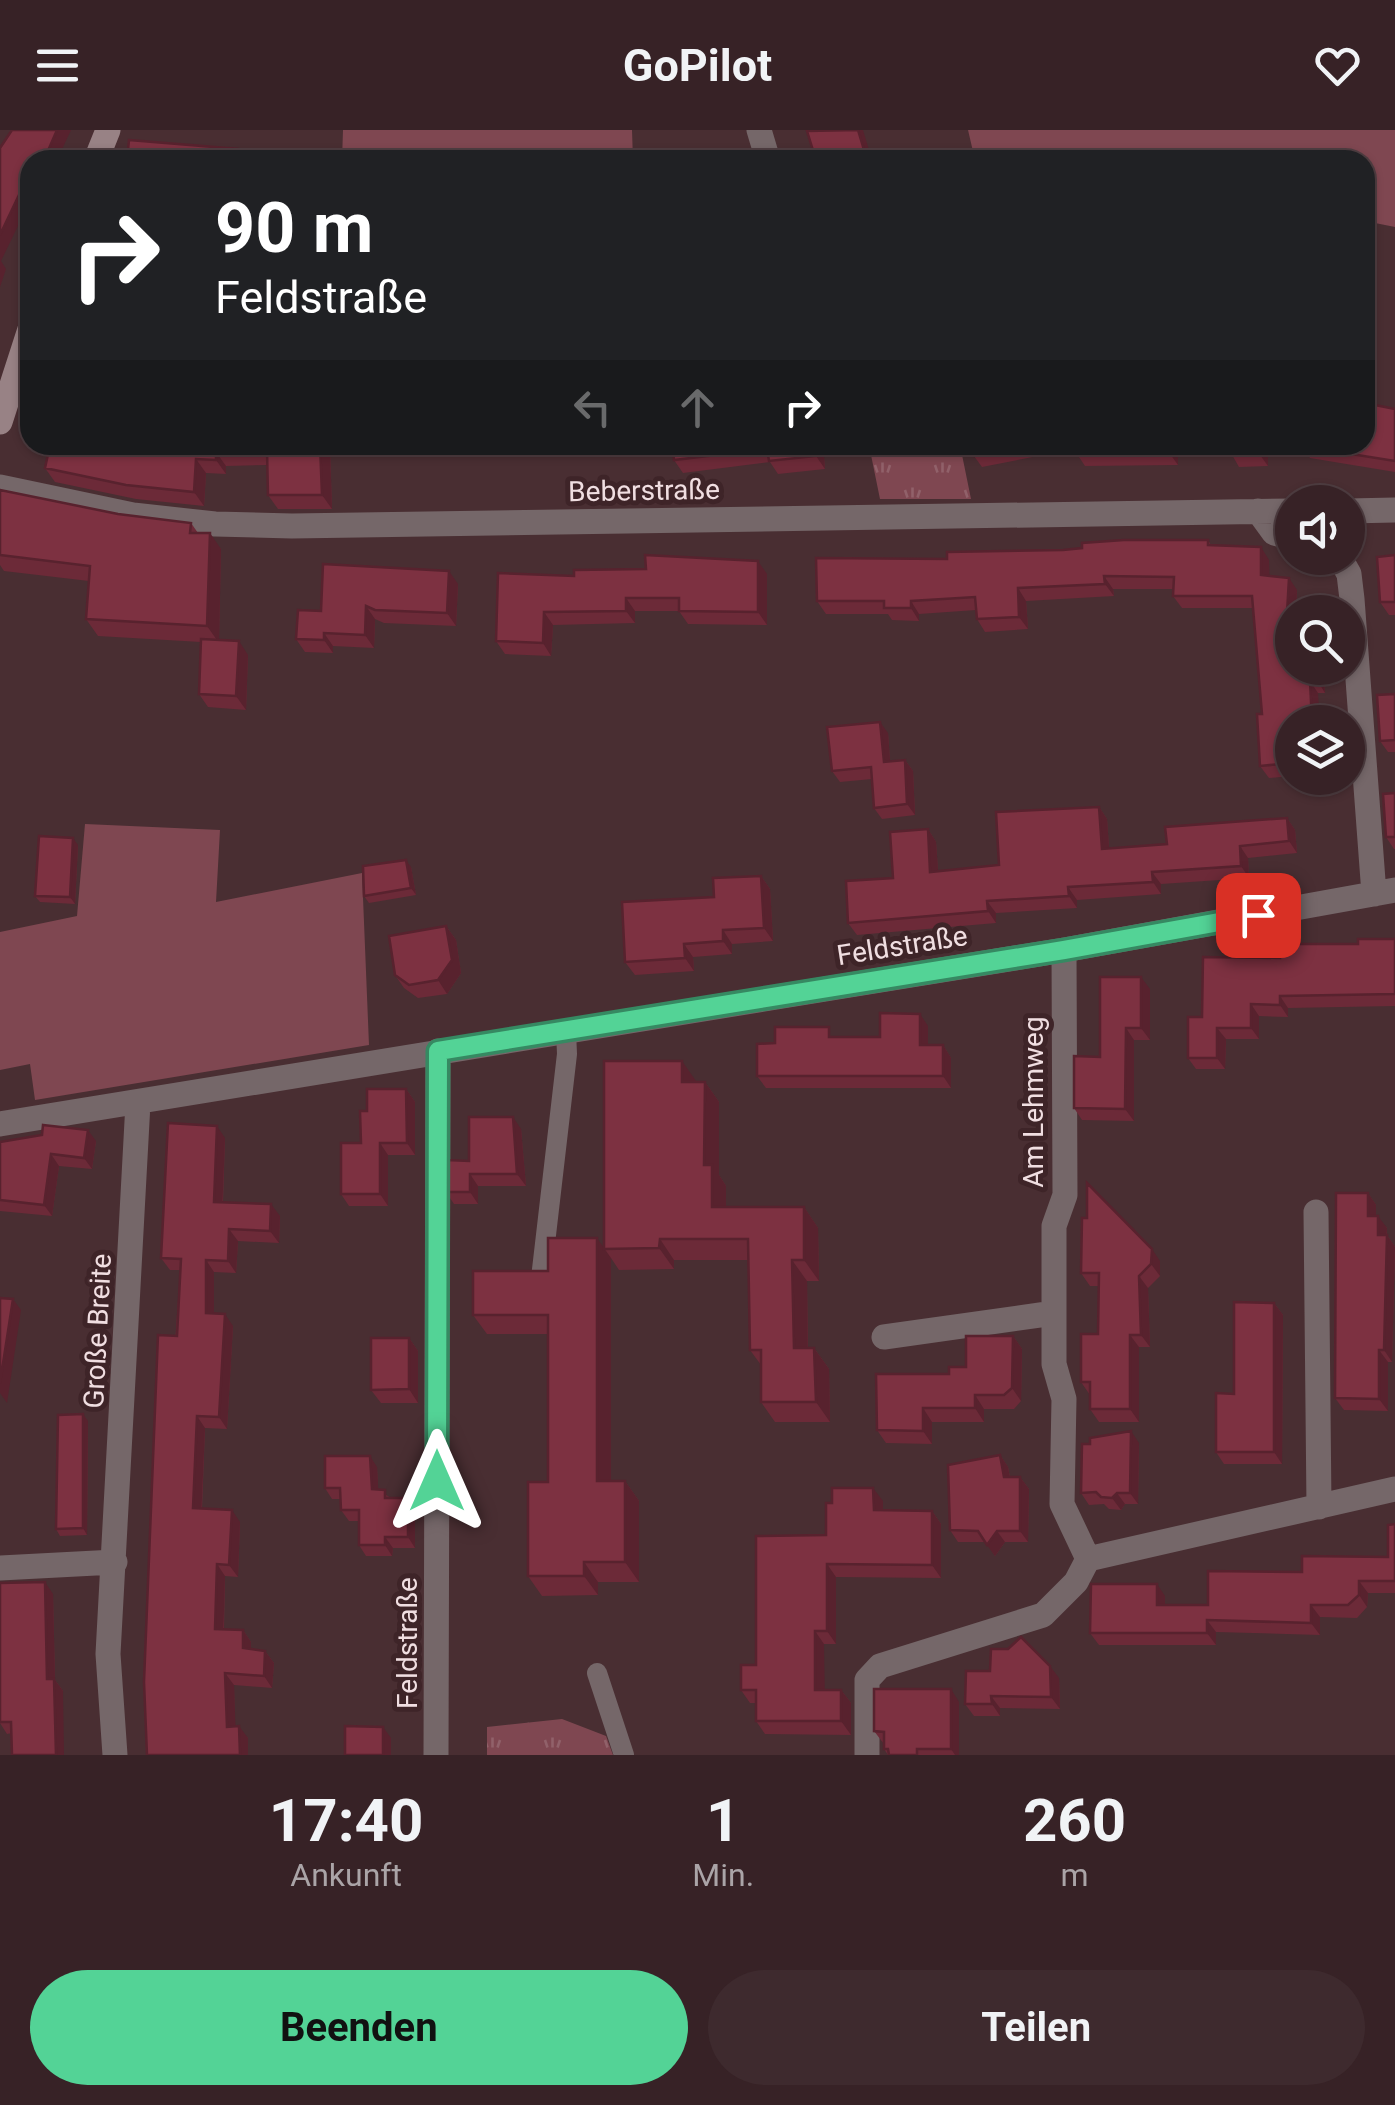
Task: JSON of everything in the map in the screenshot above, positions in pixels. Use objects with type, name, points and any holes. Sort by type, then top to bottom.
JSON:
[{"type":"main road","points":[[0,422],[20,359]]},
{"type":"street","name":"Beberstraße","points":[[0,486],[133,514],[215,524],[292,526],[1275,511]]},
{"type":"street","points":[[1365,510],[1395,510]]},
{"type":"street","points":[[1258,511],[1275,533]]},
{"type":"street","name":"Feldstraße","points":[[0,1124],[1064,950],[1384,892],[1348,575]]},
{"type":"street","name":"Am Lehmweg","points":[[1064,950],[1065,1195],[1054,1226],[1054,1364],[1064,1399],[1062,1504],[1088,1560]]},
{"type":"street","name":"Feldstraße","points":[[436,1755],[438,1051]]},
{"type":"street","name":"Große Breite","points":[[115,1755],[108,1654],[138,1103]]},
{"type":"street","points":[[1316,1212],[1319,1506]]},
{"type":"street","points":[[884,1337],[1054,1313]]},
{"type":"street","points":[[867,1755],[867,1680],[880,1666],[1043,1615],[1076,1582],[1088,1560],[1395,1490]]},
{"type":"street","points":[[0,1568],[115,1562]]},
{"type":"lane","points":[[542,1278],[567,1054],[566,1031]]},
{"type":"lane","points":[[597,1673],[624,1755]]},
{"type":"green space","points":[[343,130],[632,130],[633,150],[342,150]]},
{"type":"green space","points":[[968,130],[1395,130],[1395,227],[1375,223],[1375,150],[973,150]]},
{"type":"green space","points":[[871,455],[962,455],[971,499],[880,499]]},
{"type":"green space","points":[[85,824],[220,830],[216,902],[362,873],[369,1045],[35,1100],[30,1064],[0,1070],[0,932],[77,916]]},
{"type":"green space","points":[[562,1719],[606,1736],[613,1755],[487,1755],[487,1727]]},
{"type":"building","points":[[12,130],[57,130],[48,150],[20,150],[20,193],[0,235],[0,148]]},
{"type":"building","points":[[858,130],[864,150],[813,150],[807,131]]},
{"type":"building","points":[[129,140],[238,149],[238,150],[128,150]]},
{"type":"building","points":[[1375,405],[1395,409],[1395,461],[1357,455],[1375,455]]},
{"type":"building","points":[[48,455],[216,455],[216,460],[196,459],[194,492],[126,485],[45,468]]},
{"type":"building","points":[[267,455],[320,455],[322,495],[268,495]]},
{"type":"building","points":[[673,455],[716,455],[674,460]]},
{"type":"building","points":[[768,455],[816,455],[816,456],[769,461]]},
{"type":"building","points":[[0,490],[118,514],[191,523],[190,533],[210,533],[207,626],[86,619],[90,566],[0,555]]},
{"type":"building","points":[[1208,540],[1208,545],[1261,547],[1261,575],[1289,578],[1288,595],[1275,595],[1275,685],[1310,685],[1311,705],[1275,705],[1275,765],[1260,766],[1257,714],[1262,714],[1252,596],[1173,596],[1174,577],[1104,576],[1105,584],[1018,588],[1019,617],[977,619],[975,597],[911,601],[911,608],[884,608],[884,601],[817,601],[816,558],[947,559],[947,552],[1063,550],[1082,548],[1082,543]]},
{"type":"building","points":[[645,555],[758,561],[758,612],[679,611],[679,598],[626,598],[626,611],[544,612],[543,643],[496,641],[498,573],[574,576],[574,570],[646,569]]},
{"type":"building","points":[[1395,555],[1395,602],[1380,602],[1377,557]]},
{"type":"building","points":[[323,564],[449,571],[447,613],[375,610],[366,606],[365,635],[324,633],[324,640],[296,639],[298,610],[321,611]]},
{"type":"building","points":[[201,639],[239,641],[236,696],[199,694]]},
{"type":"building","points":[[1395,694],[1395,740],[1380,741],[1377,695]]},
{"type":"building","points":[[880,722],[884,762],[905,760],[907,804],[874,808],[871,767],[832,771],[827,727]]},
{"type":"building","points":[[1395,793],[1395,837],[1386,837],[1383,794]]},
{"type":"building","points":[[1099,807],[1102,849],[1167,844],[1165,827],[1287,818],[1289,841],[1240,846],[1241,866],[1152,872],[1153,882],[1068,887],[1069,896],[987,901],[988,911],[848,923],[846,881],[893,878],[890,832],[928,829],[930,872],[999,865],[996,812]]},
{"type":"building","points":[[39,836],[73,838],[70,897],[35,896]]},
{"type":"building","points":[[406,860],[411,888],[364,896],[363,866]]},
{"type":"building","points":[[761,876],[764,928],[723,930],[723,941],[684,944],[685,958],[625,962],[622,902],[714,897],[713,878]]},
{"type":"building","points":[[446,926],[452,960],[438,980],[409,985],[395,975],[389,936]]},
{"type":"building","points":[[1358,939],[1395,939],[1395,994],[1280,996],[1280,1005],[1251,1004],[1251,1028],[1217,1028],[1217,1058],[1188,1058],[1188,1017],[1202,1017],[1203,957],[1280,958],[1280,944],[1358,944]]},
{"type":"building","points":[[1100,977],[1141,977],[1141,1028],[1126,1028],[1125,1109],[1074,1108],[1074,1056],[1100,1057]]},
{"type":"building","points":[[880,1013],[920,1014],[920,1045],[943,1045],[943,1076],[757,1076],[757,1044],[775,1043],[775,1027],[829,1027],[829,1037],[880,1037]]},
{"type":"building","points":[[604,1061],[682,1061],[682,1082],[705,1082],[704,1165],[712,1165],[712,1207],[804,1207],[804,1260],[792,1260],[794,1348],[814,1348],[816,1402],[761,1402],[761,1350],[750,1350],[748,1239],[660,1239],[659,1248],[604,1249]]},
{"type":"building","points":[[367,1089],[406,1089],[407,1143],[380,1143],[380,1194],[341,1194],[341,1143],[361,1143],[360,1111],[367,1111]]},
{"type":"building","points":[[469,1117],[513,1117],[517,1174],[470,1174],[470,1192],[446,1192],[446,1160],[469,1161]]},
{"type":"building","points":[[168,1123],[217,1126],[214,1202],[271,1204],[270,1231],[229,1229],[228,1261],[206,1260],[206,1313],[225,1314],[219,1417],[197,1416],[193,1508],[232,1510],[229,1565],[217,1564],[215,1629],[243,1630],[243,1648],[265,1651],[264,1676],[225,1673],[227,1727],[239,1726],[240,1755],[147,1755],[144,1682],[158,1335],[177,1336],[181,1259],[161,1258]]},
{"type":"building","points":[[43,1125],[88,1130],[84,1158],[51,1154],[44,1205],[0,1200],[0,1142],[42,1135]]},
{"type":"building","points":[[1087,1183],[1152,1249],[1151,1264],[1139,1276],[1141,1335],[1130,1335],[1130,1409],[1090,1409],[1090,1382],[1081,1382],[1081,1334],[1098,1334],[1099,1273],[1081,1273]]},
{"type":"building","points":[[1336,1193],[1368,1193],[1368,1216],[1378,1216],[1378,1235],[1387,1235],[1379,1399],[1335,1398]]},
{"type":"building","points":[[548,1238],[597,1238],[597,1481],[625,1481],[625,1562],[584,1562],[584,1576],[528,1576],[528,1482],[548,1482],[548,1315],[473,1315],[473,1271],[548,1271]]},
{"type":"building","points":[[0,1298],[13,1299],[0,1383]]},
{"type":"building","points":[[1234,1302],[1274,1303],[1274,1452],[1216,1452],[1216,1393],[1234,1394]]},
{"type":"building","points":[[966,1336],[1013,1336],[1012,1388],[1004,1395],[975,1395],[975,1408],[923,1408],[923,1431],[877,1430],[876,1374],[949,1374],[949,1367],[966,1367]]},
{"type":"building","points":[[371,1338],[409,1338],[409,1389],[371,1390]]},
{"type":"building","points":[[83,1414],[83,1528],[56,1529],[58,1415]]},
{"type":"building","points":[[1131,1431],[1130,1493],[1117,1493],[1112,1498],[1096,1492],[1081,1493],[1082,1444],[1090,1444],[1090,1438]]},
{"type":"building","points":[[1000,1455],[1004,1477],[1020,1477],[1020,1531],[997,1531],[987,1545],[978,1531],[950,1530],[948,1465]]},
{"type":"building","points":[[325,1456],[370,1456],[372,1489],[385,1490],[385,1498],[408,1498],[408,1537],[385,1537],[385,1545],[359,1545],[359,1510],[341,1510],[340,1488],[325,1488]]},
{"type":"building","points":[[832,1488],[873,1488],[874,1510],[932,1511],[932,1565],[827,1564],[827,1631],[815,1631],[815,1690],[841,1690],[841,1721],[756,1721],[756,1690],[741,1690],[741,1665],[756,1665],[756,1536],[826,1535],[826,1503],[832,1503]]},
{"type":"building","points":[[1395,1524],[1395,1581],[1359,1581],[1359,1595],[1348,1605],[1311,1605],[1311,1623],[1207,1620],[1207,1633],[1090,1633],[1091,1584],[1157,1584],[1157,1605],[1208,1605],[1208,1571],[1302,1572],[1302,1556],[1388,1557],[1388,1525]]},
{"type":"building","points":[[45,1582],[47,1679],[54,1679],[56,1755],[12,1755],[11,1722],[0,1722],[0,1583]]},
{"type":"building","points":[[1021,1637],[1050,1666],[1051,1697],[991,1696],[992,1704],[965,1704],[966,1671],[990,1671],[991,1649],[1008,1649]]},
{"type":"building","points":[[874,1689],[951,1689],[951,1749],[917,1749],[917,1755],[889,1755],[888,1749],[884,1749],[884,1732],[874,1731]]},
{"type":"building","points":[[345,1726],[383,1727],[383,1755],[345,1755]]},
{"type":"route","points":[[437,1481],[438,1051],[1258,915]]}]
